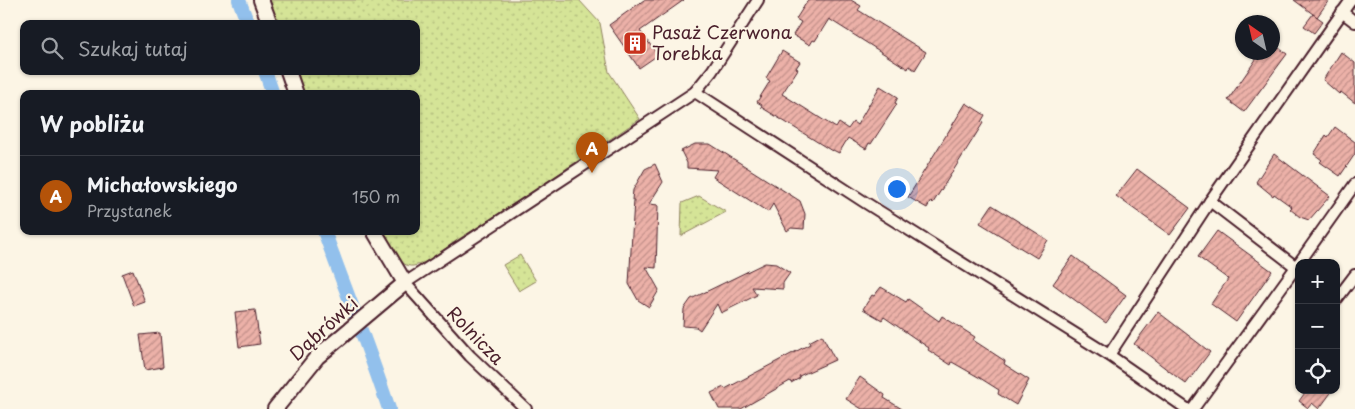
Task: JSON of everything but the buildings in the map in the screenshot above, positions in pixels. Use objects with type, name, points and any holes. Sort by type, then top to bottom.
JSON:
[{"type":"street","points":[[261,0],[268,20]]},
{"type":"street","points":[[376,235],[405,283],[695,92],[712,71],[758,0]]},
{"type":"street","points":[[1109,355],[1210,201],[1351,0]]},
{"type":"street","points":[[1342,12],[1355,22]]},
{"type":"street","points":[[289,75],[295,90]]},
{"type":"street","points":[[695,92],[866,203],[1109,355],[1187,409]]},
{"type":"street","points":[[1302,259],[1355,184]]},
{"type":"street","points":[[1210,201],[1295,263]]},
{"type":"street","points":[[1193,409],[1295,269]]},
{"type":"street","points":[[1340,294],[1355,274]]},
{"type":"street","name":"Dąbrówki","points":[[275,409],[307,368],[345,332],[405,283]]},
{"type":"street","name":"Rolnicza","points":[[405,283],[470,356],[526,409]]},
{"type":"green space","points":[[267,0],[579,0],[600,23],[609,72],[640,119],[431,259],[419,265],[408,265],[402,263],[382,235],[420,235],[420,90],[301,90],[295,75],[420,75],[420,20],[274,20]]},
{"type":"green space","points":[[699,196],[726,212],[681,236],[682,203]]},
{"type":"green space","points":[[520,255],[536,281],[519,291],[503,265]]},
{"type":"waterway","points":[[239,0],[246,20]]},
{"type":"waterway","points":[[266,75],[272,90]]},
{"type":"waterway","points":[[325,235],[389,409]]},
{"type":"place","name":"Pasaż Czerwona Torebka","points":[[635,43]]},
{"type":"place","name":"Michałowskiego","points":[[592,173]]}]
